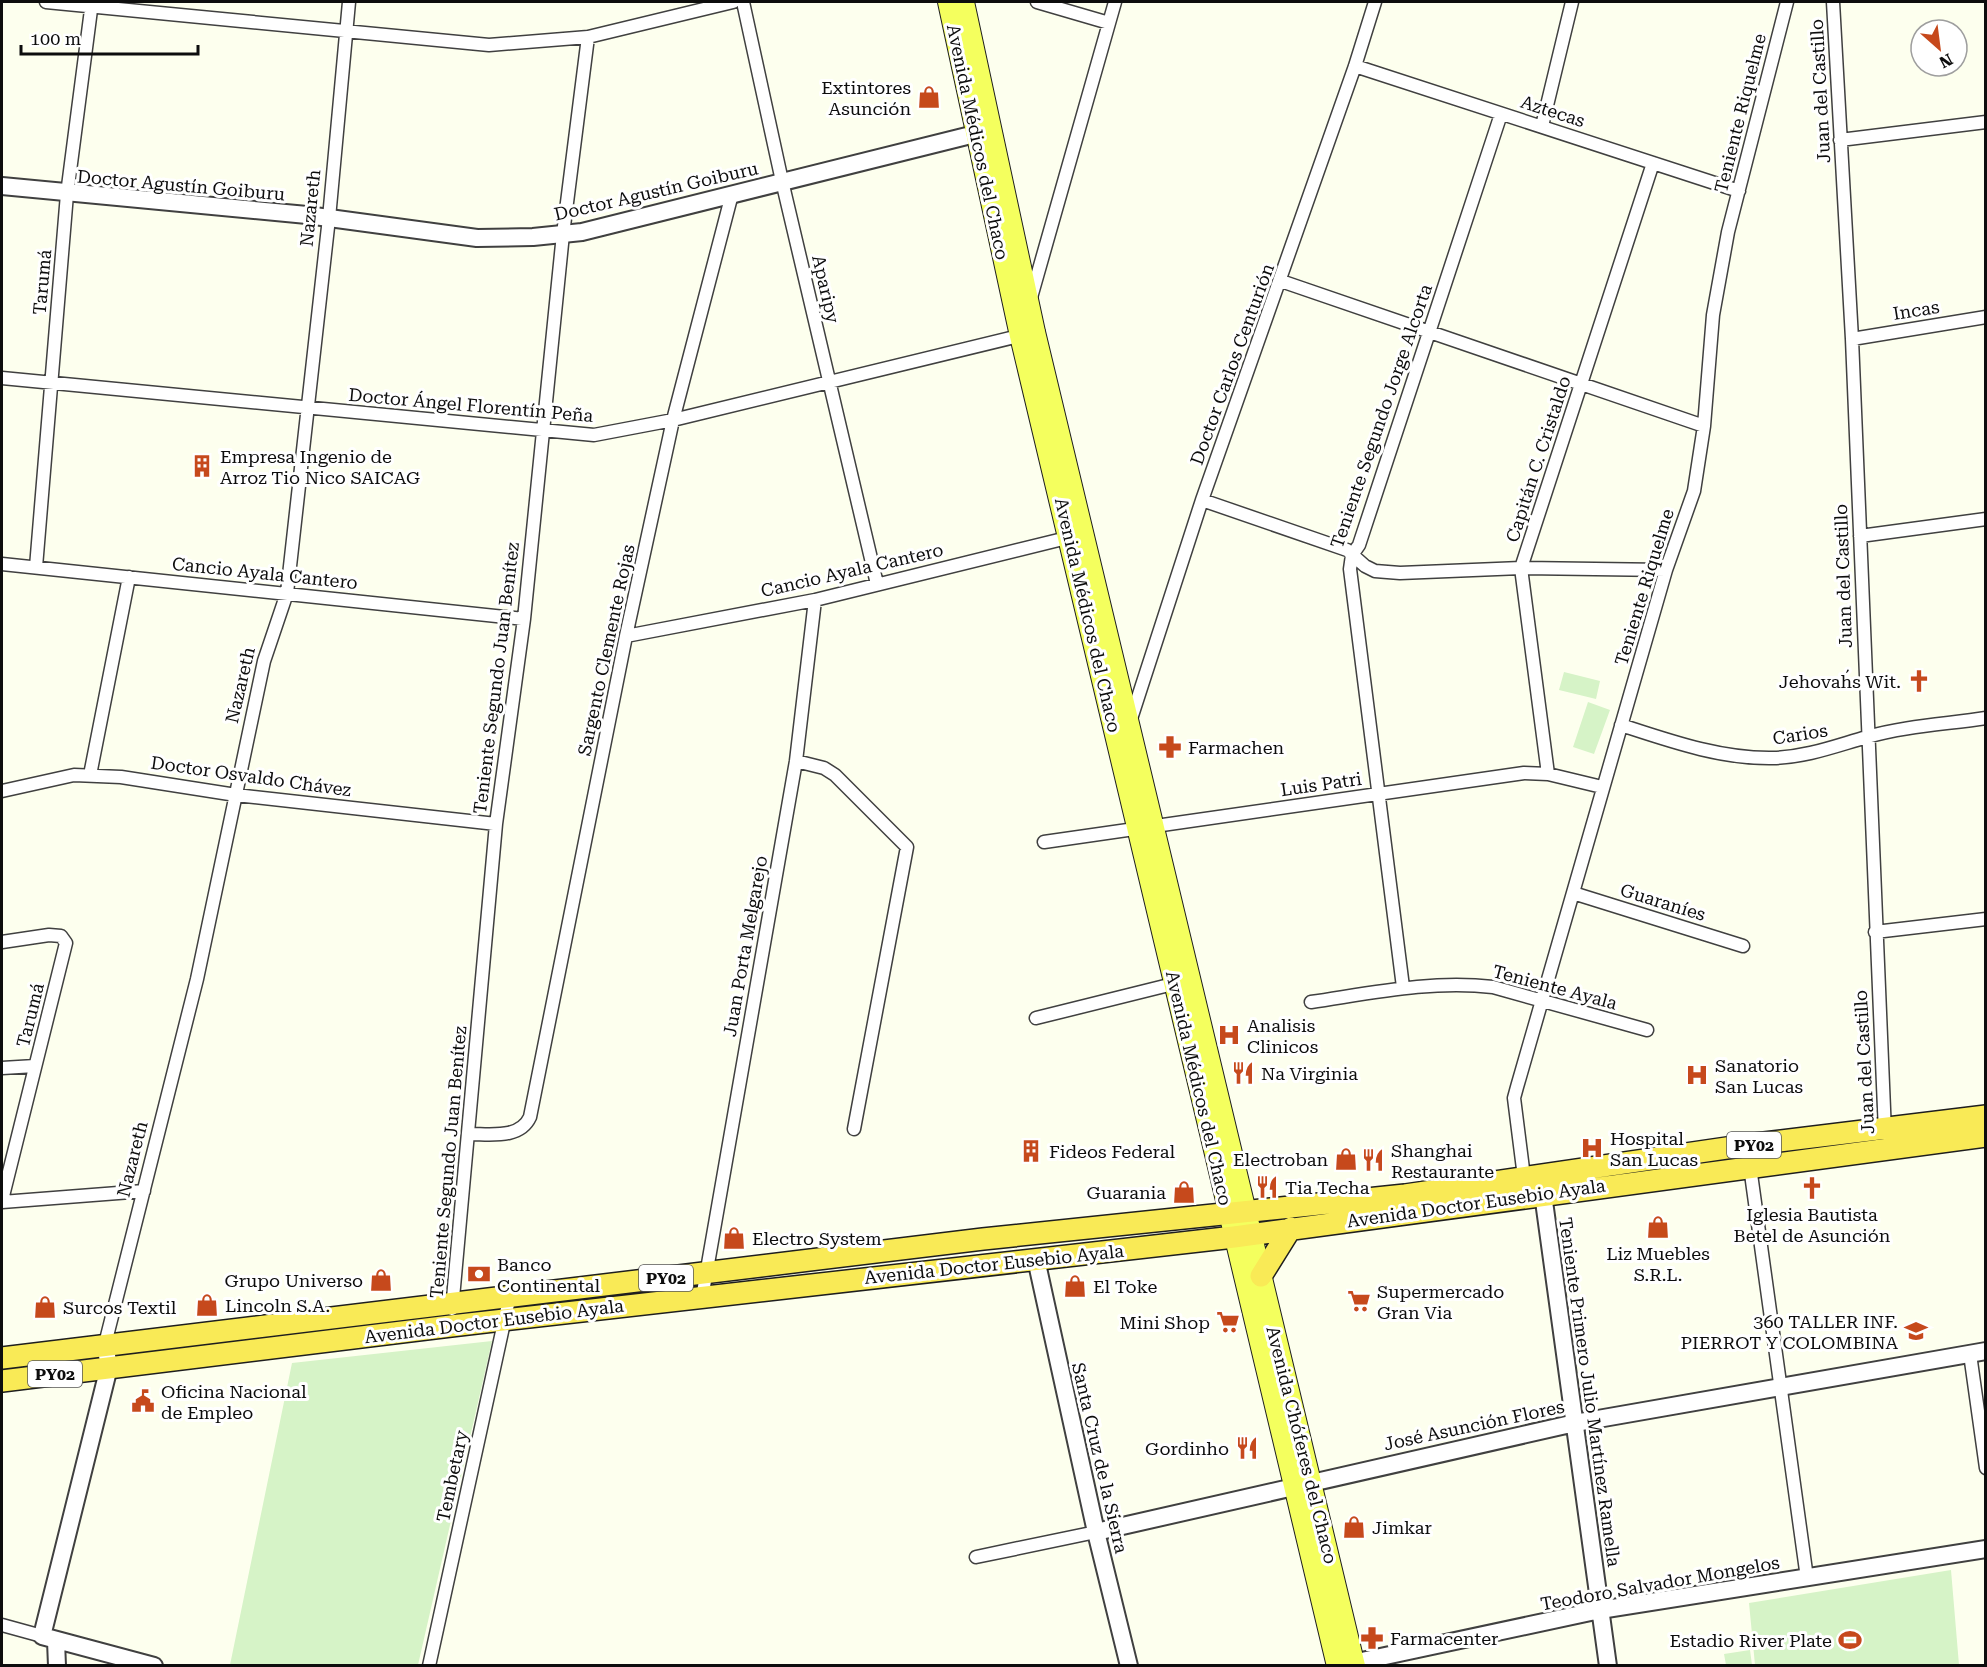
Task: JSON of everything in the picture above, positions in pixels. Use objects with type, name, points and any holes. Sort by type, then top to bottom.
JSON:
[{"type":"highway","name":"Avenida Doctor Eusebio Ayala","points":[[1886,1139],[1986,1116]]},
{"type":"highway","name":"Avenida Doctor Eusebio Ayala","points":[[2,1381],[505,1319],[1036,1259],[1405,1195],[1524,1177],[1749,1156],[1886,1139],[1986,1136]]},
{"type":"highway","name":"Avenida Doctor Eusebio Ayala","points":[[2,1358],[833,1257],[1240,1225],[1291,1228],[1543,1194],[1749,1156]]},
{"type":"highway","points":[[1261,1276],[1291,1228]]},
{"type":"highway","points":[[833,1257],[834,1282]]},
{"type":"main road","name":"Avenida Médicos del Chaco","points":[[948,2],[984,132],[1027,334],[1077,535],[1240,1225]]},
{"type":"main road","name":"Avenida Médicos del Chaco","points":[[964,2],[984,132]]},
{"type":"main road","name":"Avenida Chóferes del Chaco","points":[[1240,1225],[1261,1276],[1302,1483]]},
{"type":"main road","name":"Avenida Chóferes del Chaco","points":[[1240,1225],[1347,1664]]},
{"type":"street","points":[[46,2],[92,4],[489,45],[588,37],[733,2]]},
{"type":"street","name":"Nazareth","points":[[109,1367],[105,1344],[197,979],[264,661],[287,593],[329,218],[350,2]]},
{"type":"street","name":"Aparipy","points":[[743,2],[782,181],[877,584]]},
{"type":"street","points":[[1037,2],[1109,23]]},
{"type":"street","points":[[1022,308],[1115,2]]},
{"type":"street","name":"Doctor Carlos Centurión","points":[[1122,726],[1281,281],[1375,2]]},
{"type":"street","points":[[1542,126],[1572,2]]},
{"type":"street","name":"Teniente Riquelme","points":[[1524,1177],[1514,1098],[1666,570],[1694,491],[1704,426],[1713,315],[1728,232],[1786,2]]},
{"type":"street","name":"Juan del Castillo","points":[[1833,2],[1852,339],[1875,932],[1886,1139]]},
{"type":"street","name":"Tarumá","points":[[36,567],[67,194],[92,4]]},
{"type":"street","name":"Teniente Segundo Juan Benítez","points":[[451,1326],[496,824],[524,619],[562,234],[588,37]]},
{"type":"street","name":"Aztecas","points":[[1355,66],[1739,191]]},
{"type":"street","name":"Teniente Segundo Jorge Alcorta","points":[[1403,987],[1351,581],[1352,555],[1359,545],[1501,114]]},
{"type":"street","points":[[1840,140],[1986,122]]},
{"type":"street","name":"Doctor Agustín Goiburu","points":[[2,186],[329,218],[477,238],[562,234],[582,232],[984,132]]},
{"type":"street","name":"Capitán C. Cristaldo","points":[[1548,774],[1521,568],[1653,163]]},
{"type":"street","name":"Sargento Clemente Rojas","points":[[470,1134],[511,1133],[524,1126],[530,1117],[626,636],[673,420],[732,194]]},
{"type":"street","points":[[1281,281],[1581,386],[1704,426]]},
{"type":"street","name":"Incas","points":[[1852,339],[1986,317]]},
{"type":"street","name":"Doctor Ángel Florentín Peña","points":[[2,378],[543,432],[594,435],[673,420],[1027,334]]},
{"type":"street","points":[[1202,500],[1347,550],[1375,571],[1400,573],[1521,568],[1666,570]]},
{"type":"street","points":[[1860,536],[1986,519]]},
{"type":"street","name":"Cancio Ayala Cantero","points":[[626,636],[815,600],[1077,535]]},
{"type":"street","name":"Cancio Ayala Cantero","points":[[2,564],[524,619]]},
{"type":"street","points":[[90,776],[129,577]]},
{"type":"street","name":"Juan Porta Melgarejo","points":[[702,1298],[796,761],[815,600]]},
{"type":"street","name":"Carios","points":[[1621,725],[1686,746],[1746,757],[1803,756],[1868,736],[1986,718]]},
{"type":"street","points":[[796,761],[824,768],[835,775],[907,847],[854,1129]]},
{"type":"street","name":"Luis Patri","points":[[1044,842],[1524,773],[1548,774],[1602,787]]},
{"type":"street","name":"Doctor Osvaldo Chávez","points":[[2,791],[57,778],[122,777],[236,795],[496,824]]},
{"type":"street","name":"Guaraníes","points":[[1573,893],[1743,946]]},
{"type":"street","points":[[1875,932],[1986,919]]},
{"type":"street","name":"Tarumá","points":[[2,942],[50,935],[61,936],[66,944],[2,1201]]},
{"type":"street","points":[[1036,1018],[1182,982]]},
{"type":"street","name":"Teniente Ayala","points":[[1311,1002],[1403,987],[1447,983],[1493,987],[1647,1030]]},
{"type":"street","points":[[2,1068],[35,1066]]},
{"type":"street","points":[[1749,1156],[1807,1578]]},
{"type":"street","points":[[2,1201],[144,1191]]},
{"type":"street","name":"Teniente Primero Julio Martínez Ramella","points":[[1543,1194],[1608,1665]]},
{"type":"street","name":"Santa Cruz de la Sierra","points":[[1036,1259],[1096,1532],[1129,1665]]},
{"type":"street","name":"Tembetary","points":[[429,1665],[510,1295]]},
{"type":"street","points":[[1978,1353],[1986,1468]]},
{"type":"street","name":"José Asunción Flores","points":[[976,1557],[1096,1532],[1302,1483],[1575,1423],[1978,1353]]},
{"type":"street","points":[[57,1665],[49,1638],[109,1367]]},
{"type":"street","name":"Teodoro Salvador Mongelos","points":[[1347,1664],[1600,1610],[1986,1549]]},
{"type":"street","points":[[2,1625],[154,1665]]},
{"type":"green space","points":[[1564,672],[1600,681],[1596,699],[1559,690]]},
{"type":"green space","points":[[1588,702],[1610,710],[1594,754],[1573,747]]},
{"type":"green space","points":[[492,1341],[418,1665],[230,1665],[292,1363]]},
{"type":"green space","points":[[1951,1570],[1959,1665],[1755,1665],[1749,1603]]},
{"type":"green space","points":[[1750,1650],[1752,1665],[1726,1665],[1724,1654]]},
{"type":"place","name":"Extintores Asunción","points":[[929,97]]},
{"type":"place","name":"Empresa Ingenio de Arroz Tio Nico SAICAG","points":[[202,466]]},
{"type":"place","name":"Jehovah´s Wit.","points":[[1919,681]]},
{"type":"place","name":"Farmachen","points":[[1170,747]]},
{"type":"place","name":"Analisis Clinicos","points":[[1229,1035]]},
{"type":"place","name":"Na Virginia","points":[[1243,1073]]},
{"type":"place","name":"Sanatorio San Lucas","points":[[1697,1075]]},
{"type":"place","name":"Hospital San Lucas","points":[[1592,1148]]},
{"type":"place","name":"Fideos Federal","points":[[1031,1151]]},
{"type":"place","name":"Electroban","points":[[1346,1159]]},
{"type":"place","name":"Shanghai Restaurante","points":[[1373,1160]]},
{"type":"place","name":"Tia Techa","points":[[1267,1187]]},
{"type":"place","name":"Iglesia Bautista Betel de Asunción","points":[[1812,1188]]},
{"type":"place","name":"Guarania","points":[[1184,1192]]},
{"type":"place","name":"Liz Muebles S.R.L.","points":[[1658,1227]]},
{"type":"place","name":"Electro System","points":[[734,1238]]},
{"type":"place","name":"Banco Continental","points":[[479,1274]]},
{"type":"place","name":"Grupo Universo","points":[[381,1280]]},
{"type":"place","name":"El Toke","points":[[1075,1286]]},
{"type":"place","name":"Supermercado Gran Via","points":[[1359,1301]]},
{"type":"place","name":"Lincoln S.A.","points":[[207,1305]]},
{"type":"place","name":"Surcos Textil","points":[[45,1307]]},
{"type":"place","name":"Mini Shop","points":[[1228,1322]]},
{"type":"place","name":"360 TALLER INF. PIERROT Y COLOMBINA","points":[[1916,1331]]},
{"type":"place","name":"Oficina Nacional de Empleo","points":[[143,1401]]},
{"type":"place","name":"Gordinho","points":[[1247,1448]]},
{"type":"place","name":"Jimkar","points":[[1354,1527]]},
{"type":"place","name":"Farmacenter","points":[[1372,1638]]},
{"type":"place","name":"Estadio River Plate","points":[[1850,1640]]}]
